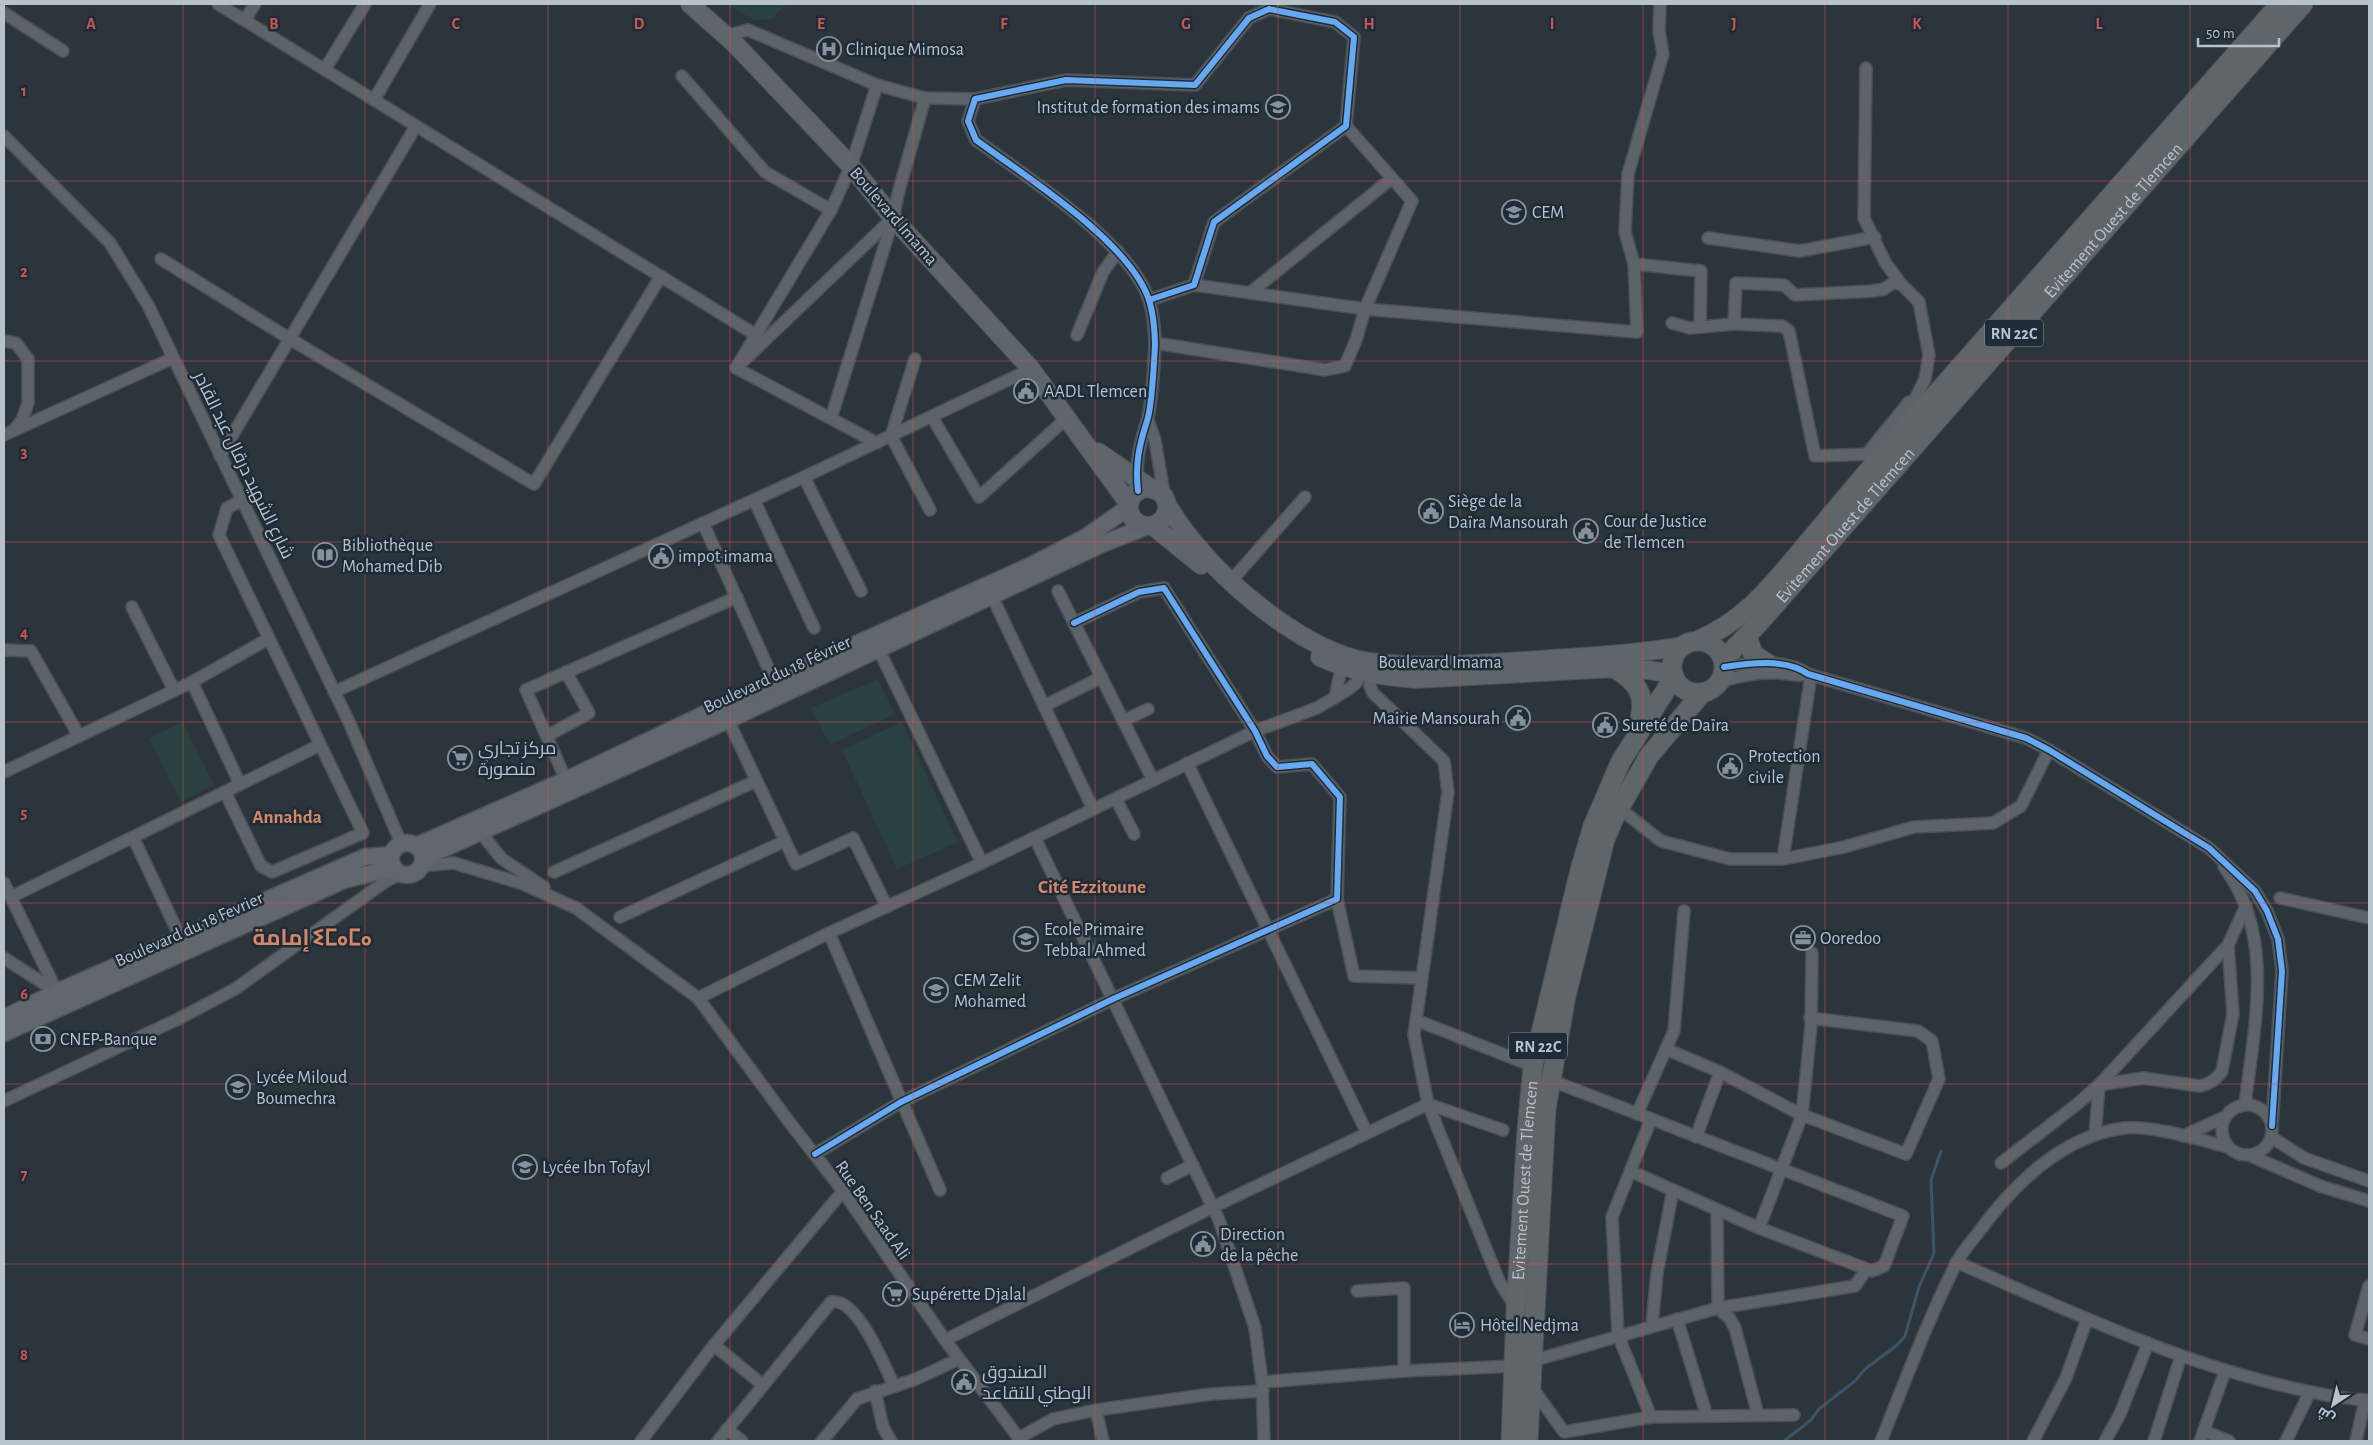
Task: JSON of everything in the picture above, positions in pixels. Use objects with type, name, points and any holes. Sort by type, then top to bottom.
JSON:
[{"type":"highway","name":"Evitement Ouest de Tlemcen","points":[[1690,644],[1727,626],[1754,605],[1872,457],[1894,442],[2096,216],[2280,4]]},
{"type":"highway","name":"Evitement Ouest de Tlemcen","points":[[1722,670],[1747,636],[2303,4]]},
{"type":"highway","points":[[1747,636],[1753,654],[1768,664]]},
{"type":"highway","points":[[1690,644],[1708,644],[1717,650],[1722,670],[1715,687],[1702,693],[1688,691],[1677,683],[1673,675],[1674,658],[1690,644]]},
{"type":"highway","points":[[1614,668],[1635,683],[1641,696],[1641,710],[1634,738]]},
{"type":"highway","name":"Evitement Ouest de Tlemcen","points":[[1528,1441],[1530,1384],[1524,1364],[1516,1309],[1527,1128],[1533,1066],[1580,870],[1593,826],[1610,783],[1634,738],[1673,675]]},
{"type":"highway","name":"Evitement Ouest de Tlemcen","points":[[1511,1441],[1524,1364],[1550,1080],[1566,996],[1587,909],[1605,839],[1619,808],[1649,756],[1702,693]]},
{"type":"main road","name":"Boulevard Imama","points":[[690,4],[726,36],[851,166],[894,218],[1031,369],[1084,441],[1145,496],[1232,581],[1294,631],[1343,661]]},
{"type":"main road","name":"Boulevard Imama","points":[[1084,441],[1145,496]]},
{"type":"main road","name":"Boulevard Imama","points":[[1145,496],[1134,521],[1150,526],[1192,556],[1278,632],[1294,643],[1343,661],[1367,669],[1415,679],[1614,668],[1630,668],[1673,675]]},
{"type":"main road","points":[[1145,496],[1162,520],[1150,526]]},
{"type":"main road","name":"Boulevard du 18 Février","points":[[989,591],[1032,565],[1086,537],[1145,496]]},
{"type":"main road","name":"Boulevard du 18 Février","points":[[407,859],[481,833],[728,720],[875,643],[989,591],[1150,526]]},
{"type":"main road","name":"Boulevard du 18 Février","points":[[407,859],[566,780],[774,681],[875,643]]},
{"type":"main road","name":"Boulevard Imama","points":[[1367,669],[1413,665],[1491,663],[1630,653],[1690,644]]},
{"type":"main road","name":"Boulevard du 18 Fevrier","points":[[4,1033],[61,999],[182,939],[365,857],[407,859]]},
{"type":"main road","name":"Boulevard du 18 Fevrier","points":[[4,1018],[61,999],[344,880],[407,859]]},
{"type":"street","points":[[218,4],[756,335]]},
{"type":"street","points":[[245,20],[255,4]]},
{"type":"street","points":[[324,69],[365,4]]},
{"type":"street","points":[[374,100],[430,4]]},
{"type":"street","points":[[1149,300],[1194,285],[1365,309],[1637,332],[1634,264],[1626,232],[1626,192],[1628,174],[1663,54],[1659,31],[1660,4]]},
{"type":"street","points":[[726,36],[748,30],[877,85],[925,98],[975,99],[1066,80],[1195,85],[1249,18],[1269,8],[1335,22],[1354,37],[1346,126],[1391,180],[1412,201],[1365,309],[1356,340],[1345,366],[1325,370],[1155,343]]},
{"type":"street","points":[[4,13],[63,51]]},
{"type":"street","points":[[1866,68],[1864,218],[1885,262],[1901,284],[1920,302],[1930,355],[1925,379],[1894,442]]},
{"type":"street","points":[[682,76],[765,172],[831,210]]},
{"type":"street","points":[[736,368],[831,210],[851,166],[877,85]]},
{"type":"street","points":[[831,418],[894,218],[898,194],[925,98]]},
{"type":"street","points":[[975,99],[968,121],[976,140],[1081,218],[1118,251],[1134,272],[1149,300],[1155,343],[1148,420],[1140,438],[1145,496]]},
{"type":"street","points":[[220,456],[416,126]]},
{"type":"street","points":[[1194,285],[1214,222],[1346,126]]},
{"type":"street","name":"شارع الشهيد درقال عبد القادر","points":[[4,136],[110,243],[148,305],[334,692],[407,859]]},
{"type":"street","points":[[1251,292],[1391,180]]},
{"type":"street","points":[[736,368],[894,218]]},
{"type":"street","points":[[1708,238],[1800,251],[1875,238]]},
{"type":"street","points":[[1077,335],[1103,272],[1118,251]]},
{"type":"street","points":[[161,259],[290,339],[534,484],[661,276]]},
{"type":"street","points":[[1634,264],[1701,271],[1700,327]]},
{"type":"street","points":[[1734,324],[1736,284],[1784,284],[1795,295],[1872,292],[1884,289],[1893,283],[1901,284]]},
{"type":"street","points":[[1672,322],[1690,328],[1734,324],[1782,326],[1789,331],[1815,456],[1872,457],[1922,386]]},
{"type":"street","points":[[4,341],[16,344],[24,350],[28,359],[28,403],[22,420],[7,435]]},
{"type":"street","points":[[7,435],[95,392],[173,358]]},
{"type":"street","points":[[915,359],[891,436],[930,510]]},
{"type":"street","points":[[736,368],[877,442]]},
{"type":"street","points":[[334,692],[804,477],[1031,369]]},
{"type":"street","points":[[932,417],[979,497],[1067,418]]},
{"type":"street","points":[[1145,496],[1155,440],[1148,420]]},
{"type":"street","points":[[804,477],[860,591]]},
{"type":"street","points":[[1232,581],[1305,497]]},
{"type":"street","points":[[225,792],[261,866],[272,872],[363,833],[219,535],[227,508],[242,500]]},
{"type":"street","points":[[754,500],[814,628]]},
{"type":"street","points":[[703,523],[774,681]]},
{"type":"street","points":[[1074,623],[1139,592],[1164,588],[1255,731],[1267,756],[1277,767],[1312,764],[1340,797],[1337,899],[1354,976],[1422,978]]},
{"type":"street","points":[[989,591],[1094,809]]},
{"type":"street","points":[[1058,591],[1153,780]]},
{"type":"street","points":[[566,780],[526,690],[737,597]]},
{"type":"street","points":[[132,607],[174,690]]},
{"type":"street","points":[[4,772],[192,682],[268,639]]},
{"type":"street","points":[[875,643],[982,863]]},
{"type":"street","points":[[4,650],[31,651],[79,736]]},
{"type":"street","points":[[1335,698],[1343,661]]},
{"type":"street","points":[[1722,670],[1768,664],[1800,669],[1809,675],[2026,738],[2049,750],[2210,848],[2255,891],[2267,910],[2278,939],[2282,971],[2272,1132],[2263,1150],[2249,1155]]},
{"type":"street","points":[[698,998],[830,933],[1035,838],[1255,731],[1317,708],[1356,683],[1367,669]]},
{"type":"street","points":[[1367,669],[1370,686],[1374,693],[1444,761],[1448,792],[1414,1035],[1428,1104],[1499,1281],[1516,1309]]},
{"type":"street","points":[[1722,670],[1782,673],[1798,676],[1809,675]]},
{"type":"street","points":[[547,736],[589,713],[566,672]]},
{"type":"street","points":[[1783,859],[1809,675]]},
{"type":"street","points":[[1044,706],[1102,677]]},
{"type":"street","points":[[192,682],[240,784]]},
{"type":"street","points":[[1123,721],[1148,709]]},
{"type":"street","points":[[728,720],[796,864],[853,838],[887,907]]},
{"type":"street","points":[[10,897],[320,745]]},
{"type":"street","points":[[1619,808],[1661,841],[1730,859],[1783,859],[1844,847],[1914,827],[1993,823],[2021,806],[2049,750]]},
{"type":"street","points":[[1187,763],[1367,1133]]},
{"type":"street","points":[[554,872],[756,781]]},
{"type":"street","points":[[1116,798],[1134,834]]},
{"type":"street","points":[[481,833],[502,859],[576,908]]},
{"type":"street","points":[[133,837],[182,939]]},
{"type":"street","points":[[1035,838],[1219,1220],[1255,1328],[1263,1386],[1264,1441]]},
{"type":"street","points":[[620,917],[785,841]]},
{"type":"street","points":[[2210,848],[2231,876],[2246,906],[2255,940],[2258,966],[2255,1018],[2245,1105]]},
{"type":"street","points":[[4,1101],[178,1019],[235,989],[386,881],[407,859]]},
{"type":"street","name":"Rue Ben Saad Ali","points":[[407,859],[454,863],[523,884],[576,908],[698,998],[843,1191],[945,1340],[1020,1440]]},
{"type":"street","points":[[4,884],[61,999]]},
{"type":"street","points":[[2280,898],[2369,918]]},
{"type":"street","points":[[814,1154],[901,1102],[1113,1000],[1337,899]]},
{"type":"street","points":[[2001,1163],[2076,1106],[2099,1085],[2228,945],[2246,906]]},
{"type":"street","points":[[1637,1114],[1674,1031],[1684,911]]},
{"type":"street","points":[[830,933],[940,1190]]},
{"type":"street","points":[[2099,1085],[2143,1078],[2200,1086],[2207,1085],[2218,1077],[2222,1070],[2233,1014],[2228,945]]},
{"type":"street","points":[[1759,1228],[1802,1115],[1811,1026],[1812,953]]},
{"type":"street","points":[[4,958],[61,999]]},
{"type":"street","points":[[1666,1049],[1720,1072],[1802,1115],[1906,1154],[1939,1079],[1932,1040],[1918,1031],[1810,1018]]},
{"type":"street","points":[[1416,1020],[1533,1066]]},
{"type":"street","points":[[1696,1136],[1720,1072]]},
{"type":"street","points":[[1550,1080],[1782,1171],[1903,1216],[1884,1266],[1872,1271],[1866,1270],[1759,1228],[1630,1170]]},
{"type":"street","points":[[2095,1135],[2099,1085]]},
{"type":"street","points":[[945,1340],[1213,1207],[1428,1104],[1502,1130]]},
{"type":"street","points":[[2183,1136],[2225,1117],[2237,1106],[2253,1105],[2265,1112],[2272,1132],[2304,1158],[2369,1181]]},
{"type":"street","points":[[2225,1117],[2221,1132],[2228,1148]]},
{"type":"street","points":[[1651,1119],[1612,1217],[1618,1335],[1652,1417]]},
{"type":"street","points":[[1880,1441],[1956,1262],[1996,1209],[2025,1178],[2051,1157],[2095,1135],[2125,1128],[2183,1136],[2228,1148],[2238,1154],[2249,1155],[2320,1186],[2369,1201]]},
{"type":"street","points":[[1167,1178],[1193,1165]]},
{"type":"street","points":[[1652,1326],[1657,1273],[1673,1190]]},
{"type":"street","points":[[641,1441],[714,1345],[843,1191]]},
{"type":"street","points":[[1718,1210],[1718,1308],[1730,1319],[1736,1328],[1758,1415]]},
{"type":"street","points":[[1956,1262],[2087,1319],[2181,1356],[2226,1371],[2310,1392],[2367,1400],[2356,1441]]},
{"type":"street","points":[[1020,1440],[1053,1419],[1096,1410],[1263,1386],[1404,1371],[1524,1364],[1618,1335],[1718,1308],[1855,1286],[1866,1270]]},
{"type":"street","points":[[2369,1286],[2355,1336],[2369,1339]]},
{"type":"street","points":[[1357,1291],[1404,1288],[1404,1371]]},
{"type":"street","points":[[718,1441],[826,1307],[836,1301],[846,1306],[864,1326],[894,1386]]},
{"type":"street","points":[[1677,1319],[1707,1416]]},
{"type":"street","points":[[2033,1441],[2066,1378],[2087,1319]]},
{"type":"street","points":[[2105,1441],[2120,1414],[2148,1343]]},
{"type":"street","points":[[714,1345],[763,1385]]},
{"type":"street","points":[[2154,1441],[2181,1356]]},
{"type":"street","points":[[822,1441],[858,1398],[916,1379],[960,1359]]},
{"type":"street","points":[[2226,1371],[2202,1436],[2229,1441]]},
{"type":"street","points":[[1530,1384],[1565,1437],[1652,1417],[1794,1415]]},
{"type":"street","points":[[875,1392],[883,1427],[891,1441]]},
{"type":"street","points":[[2286,1441],[2310,1392]]},
{"type":"street","points":[[1096,1410],[1103,1441]]},
{"type":"street","points":[[727,1429],[742,1441]]},
{"type":"green space","points":[[725,4],[787,4],[771,19],[755,20]]},
{"type":"green space","points":[[878,679],[895,714],[830,745],[811,708]]},
{"type":"green space","points":[[183,722],[214,785],[180,802],[149,738]]},
{"type":"green space","points":[[902,722],[958,842],[897,869],[842,750]]},
{"type":"waterway","points":[[1784,1441],[1811,1420],[1819,1409],[1855,1381],[1865,1369],[1896,1346],[1905,1336],[1919,1287],[1934,1253],[1931,1180],[1941,1151]]},
{"type":"cycle path","points":[[1138,491],[1138,455],[1149,414],[1155,345],[1152,310],[1149,300],[1138,278],[1121,256],[1099,233],[1047,191],[976,140],[968,121],[975,99],[1066,80],[1195,85],[1249,18],[1269,9],[1335,22],[1354,37],[1346,126],[1214,222],[1194,285],[1149,300]]},
{"type":"cycle path","points":[[815,1154],[901,1102],[1113,999],[1337,899],[1340,797],[1312,764],[1277,767],[1267,756],[1255,731],[1164,588],[1139,592],[1074,623]]},
{"type":"cycle path","points":[[1724,667],[1756,663],[1789,666],[1808,674],[2026,738],[2049,750],[2209,848],[2255,891],[2267,911],[2278,939],[2282,971],[2272,1126]]},
{"type":"place","name":"Clinique Mimosa","points":[[829,49]]},
{"type":"place","name":"Institut de formation des imams","points":[[1278,107]]},
{"type":"place","name":"CEM","points":[[1514,212]]},
{"type":"place","name":"AADL Tlemcen","points":[[1026,391]]},
{"type":"place","name":"Siège de la Daïra Mansourah","points":[[1431,511]]},
{"type":"place","name":"Cour de Justice de Tlemcen","points":[[1586,531]]},
{"type":"place","name":"Bibliothèque Mohamed Dib","points":[[325,555]]},
{"type":"place","name":"impot imama","points":[[661,556]]},
{"type":"place","name":"Mairie Mansourah","points":[[1518,718]]},
{"type":"place","name":"Sureté de Daïra","points":[[1605,725]]},
{"type":"place","name":"مركز تجاري منصورة","points":[[460,758]]},
{"type":"place","name":"Protection civile","points":[[1730,766]]},
{"type":"place","name":"Ooredoo","points":[[1803,938]]},
{"type":"place","name":"Ecole Primaire Tebbal Ahmed","points":[[1026,939]]},
{"type":"place","name":"CEM Zelit Mohamed","points":[[936,990]]},
{"type":"place","name":"CNEP-Banque","points":[[43,1039]]},
{"type":"place","name":"Lycée Miloud Boumechra","points":[[238,1087]]},
{"type":"place","name":"Lycée Ibn Tofayl","points":[[525,1167]]},
{"type":"place","name":"Direction de la pêche","points":[[1203,1244]]},
{"type":"place","name":"Supérette Djalal","points":[[895,1294]]},
{"type":"place","name":"Hôtel Nedjma","points":[[1462,1325]]},
{"type":"place","name":"الصندوق الوطني للتقاعد","points":[[964,1382]]},
{"type":"district","name":"Annahda","points":[[287,816]]},
{"type":"district","name":"Cité Ezzitoune","points":[[1092,886]]},
{"type":"district","name":"إمامة ⵉⵎⴰⵎⴰ","points":[[312,937]]}]
